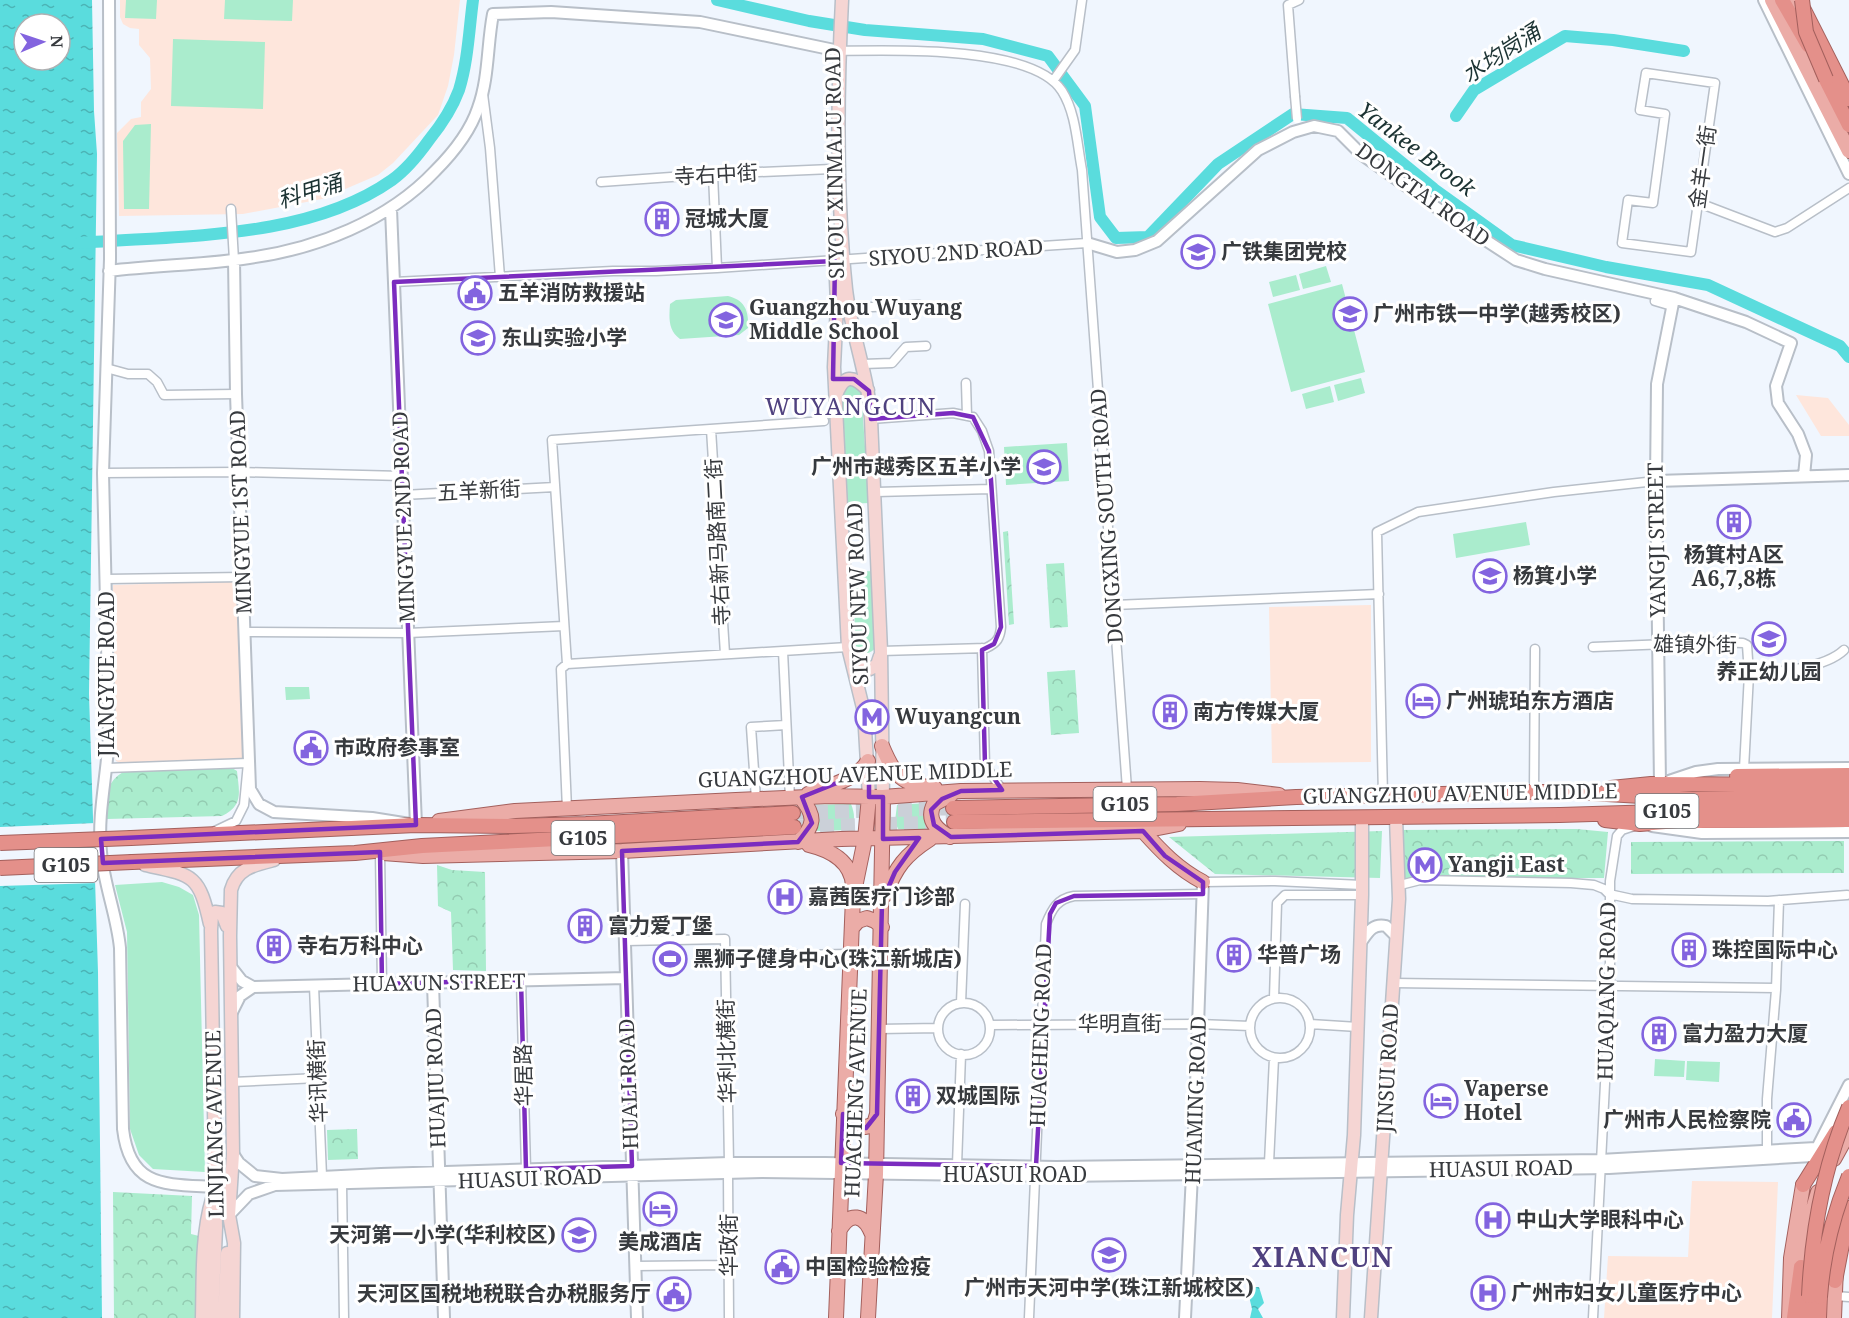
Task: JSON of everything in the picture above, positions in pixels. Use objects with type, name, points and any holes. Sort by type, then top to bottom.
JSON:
[{"type":"highway","points":[[1782,0],[1826,79]]},
{"type":"highway","points":[[1800,0],[1806,33],[1843,126]]},
{"type":"highway","points":[[1800,0],[1849,99]]},
{"type":"highway","points":[[1573,792],[1715,777],[1849,775]]},
{"type":"highway","points":[[1660,784],[1849,785]]},
{"type":"highway","name":"GUANGZHOU AVENUE MIDDLE","points":[[1849,796],[1772,802],[1560,815],[1396,818],[954,815],[1296,797],[1534,792],[1573,792],[1772,802],[1828,807],[1849,807]]},
{"type":"highway","name":"G105","points":[[1560,815],[1640,824],[1678,821],[1849,820]]},
{"type":"highway","name":"GUANGZHOU AVENUE MIDDLE","points":[[0,843],[416,825],[513,826],[794,820],[422,846],[376,852],[132,862]]},
{"type":"highway","name":"G105","points":[[0,868],[132,862]]},
{"type":"highway","points":[[1803,1185],[1849,1108]]},
{"type":"highway","points":[[1819,1318],[1814,1296],[1812,1250],[1821,1192],[1835,1144],[1849,1108]]},
{"type":"highway","points":[[1808,1318],[1828,1239],[1849,1176]]},
{"type":"highway","points":[[1836,1281],[1849,1208]]},
{"type":"highway","points":[[1794,1318],[1801,1267]]},
{"type":"main road","points":[[1772,0],[1843,126],[1849,151]]},
{"type":"main road","points":[[1790,0],[1849,115]]},
{"type":"main road","points":[[1799,16],[1800,0]]},
{"type":"main road","name":"SIYOU XINMALU ROAD","points":[[838,5],[832,169],[839,261],[869,391]]},
{"type":"main road","name":"SIYOU XINMALU ROAD","points":[[836,47],[839,261],[834,367],[835,397],[848,647],[864,712],[868,761]]},
{"type":"main road","points":[[835,397],[842,382],[848,379],[859,381],[869,391]]},
{"type":"main road","name":"SIYOU NEW ROAD","points":[[865,839],[876,797],[882,746],[876,492],[869,391]]},
{"type":"main road","points":[[848,647],[855,661],[865,673],[864,669],[877,665],[881,651]]},
{"type":"main road","points":[[882,746],[893,769],[904,782],[961,791]]},
{"type":"main road","points":[[798,842],[807,833],[812,823],[810,810],[796,798],[857,775],[868,761]]},
{"type":"main road","name":"SIYOU NEW ROAD","points":[[868,761],[876,797]]},
{"type":"main road","name":"GUANGZHOU AVENUE MIDDLE","points":[[416,825],[515,811],[756,799],[899,796],[961,791],[1225,789],[1296,797]]},
{"type":"main road","points":[[951,837],[934,825],[932,810],[938,801],[961,791]]},
{"type":"main road","points":[[865,839],[886,805],[899,796]]},
{"type":"main road","points":[[841,839],[854,832],[876,797]]},
{"type":"main road","name":"HUACHENG AVENUE","points":[[868,1318],[876,1169],[882,927],[876,797]]},
{"type":"main road","name":"GUANGZHOU AVENUE MIDDLE","points":[[376,852],[423,855],[622,851],[841,839],[1143,831],[1215,818]]},
{"type":"main road","name":"JINSUI ROAD","points":[[1343,1318],[1346,1222],[1352,1167],[1358,1027],[1362,818]]},
{"type":"main road","name":"JINSUI ROAD","points":[[1371,1318],[1400,885],[1396,818]]},
{"type":"main road","points":[[1143,831],[1166,856],[1203,888]]},
{"type":"main road","points":[[882,903],[895,872],[904,858],[931,838]]},
{"type":"main road","name":"HUACHENG AVENUE","points":[[836,1318],[853,897],[865,839]]},
{"type":"main road","points":[[798,842],[826,849],[841,860],[852,876],[853,897]]},
{"type":"main road","name":"LINJIANG AVENUE","points":[[224,1318],[233,1154],[231,890],[236,877],[247,867],[292,856]]},
{"type":"main road","name":"LINJIANG AVENUE","points":[[132,862],[175,871],[195,880],[205,901],[211,930],[216,1186],[212,1318]]},
{"type":"main road","points":[[211,930],[212,915],[219,911],[225,917],[230,936]]},
{"type":"main road","points":[[852,928],[858,921],[867,918],[882,927]]},
{"type":"main road","points":[[843,1114],[849,1123],[857,1128],[866,1128],[873,1124],[877,1114]]},
{"type":"main road","points":[[1799,1318],[1801,1267],[1813,1206],[1849,1132]]},
{"type":"main road","points":[[1834,1318],[1842,1297],[1836,1281],[1839,1206],[1849,1165]]},
{"type":"main road","points":[[1789,1318],[1791,1258],[1803,1185]]},
{"type":"main road","points":[[202,1318],[207,1215],[216,1186]]},
{"type":"main road","points":[[229,1215],[234,1243],[234,1318]]},
{"type":"main road","points":[[839,1231],[843,1223],[851,1218],[860,1218],[868,1223],[872,1234]]},
{"type":"street","name":"JIANGYUE ROAD","points":[[109,0],[110,259],[104,473],[109,732],[107,768],[102,794],[101,852],[120,948],[121,1108],[124,1145],[133,1165],[150,1178],[172,1185],[216,1186]]},
{"type":"street","points":[[109,271],[263,256],[300,247],[357,226],[391,209],[426,181],[455,148],[473,122],[483,94],[493,14],[551,12],[700,22],[836,47],[959,54],[1014,61],[1032,67],[1053,81],[1075,50],[1082,0]]},
{"type":"street","points":[[1298,124],[1288,5],[1299,0]]},
{"type":"street","points":[[1764,0],[1849,174]]},
{"type":"street","points":[[1800,0],[1849,89]]},
{"type":"street","name":"金羊一街","points":[[1646,73],[1715,82],[1699,202],[1691,252],[1622,243],[1628,200],[1653,203],[1665,114],[1640,110],[1646,73]]},
{"type":"street","name":"DONGXING SOUTH ROAD","points":[[1053,81],[1062,90],[1070,107],[1082,170],[1127,789]]},
{"type":"street","points":[[483,94],[490,148],[500,277]]},
{"type":"street","name":"DONGTAI ROAD","points":[[1087,243],[1118,252],[1136,250],[1157,241],[1258,150],[1298,124],[1338,131],[1361,154],[1447,215],[1516,260],[1746,322],[1791,343],[1776,386],[1778,403],[1798,434],[1806,455],[1804,476]]},
{"type":"street","points":[[1843,126],[1849,135]]},
{"type":"street","name":"寺右中街","points":[[601,182],[832,169]]},
{"type":"street","points":[[712,174],[717,268]]},
{"type":"street","points":[[1699,202],[1775,232],[1787,228],[1849,188]]},
{"type":"street","points":[[231,208],[234,260]]},
{"type":"street","name":"MINGYUE 2ND ROAD","points":[[391,209],[416,825]]},
{"type":"street","name":"SIYOU 2ND ROAD","points":[[394,282],[717,268],[1087,243]]},
{"type":"street","name":"MINGYUE 1ST ROAD","points":[[234,260],[236,394],[250,789],[259,804],[274,812],[372,818],[416,825]]},
{"type":"street","points":[[1655,301],[1673,302]]},
{"type":"street","name":"YANGJI STREET","points":[[1660,784],[1656,384],[1673,302]]},
{"type":"street","points":[[849,308],[920,304]]},
{"type":"street","points":[[863,364],[892,363],[906,347],[926,346]]},
{"type":"street","points":[[106,368],[128,374],[148,374],[157,382],[164,395],[236,394]]},
{"type":"street","points":[[966,383],[967,416]]},
{"type":"street","points":[[871,419],[953,413],[973,417],[982,431],[989,450],[1001,627],[1000,637],[994,644],[982,648],[881,651]]},
{"type":"street","points":[[567,664],[552,440],[824,421]]},
{"type":"street","name":"寺右新马路南二街","points":[[711,429],[725,654]]},
{"type":"street","points":[[104,473],[239,472],[402,476]]},
{"type":"street","points":[[1383,796],[1377,532],[1418,512],[1554,492],[1656,482],[1849,475]]},
{"type":"street","name":"五羊新街","points":[[403,495],[555,487]]},
{"type":"street","points":[[876,492],[992,489]]},
{"type":"street","points":[[106,579],[243,577]]},
{"type":"street","points":[[1114,605],[1379,594]]},
{"type":"street","points":[[246,632],[408,633],[564,626]]},
{"type":"street","name":"雄镇外街","points":[[1593,647],[1658,644],[1743,643],[1747,645],[1749,674],[1744,769]]},
{"type":"street","points":[[567,809],[561,669],[567,664],[848,647]]},
{"type":"street","points":[[982,648],[985,765],[1002,790]]},
{"type":"street","points":[[1534,792],[1535,649]]},
{"type":"street","points":[[1749,674],[1800,668],[1836,658],[1844,650]]},
{"type":"street","points":[[783,651],[786,725],[796,798]]},
{"type":"street","points":[[756,799],[751,727],[786,725]]},
{"type":"street","points":[[107,768],[248,763]]},
{"type":"street","name":"MINGYUE 1ST ROAD","points":[[209,834],[236,821],[244,804],[248,763]]},
{"type":"street","points":[[1660,784],[1696,772],[1849,768]]},
{"type":"street","points":[[1640,824],[1681,832],[1702,833],[1849,832]]},
{"type":"street","name":"HUAQIANG ROAD","points":[[1593,1318],[1610,986],[1609,894],[1617,836],[1622,830],[1640,824]]},
{"type":"street","name":"HUALI ROAD","points":[[622,851],[637,1318]]},
{"type":"street","points":[[376,852],[382,984]]},
{"type":"street","points":[[1400,885],[1420,880],[1571,883],[1594,885],[1609,894],[1632,899],[1779,900],[1846,895]]},
{"type":"street","points":[[1203,888],[1275,881],[1362,890]]},
{"type":"street","name":"HUAMING ROAD","points":[[1185,1318],[1203,888]]},
{"type":"street","name":"HUACHENG ROAD","points":[[1029,1318],[1046,924],[1056,903],[1064,898],[1203,888]]},
{"type":"street","points":[[1274,998],[1277,903],[1281,897],[1285,894],[1362,890]]},
{"type":"street","points":[[1767,1151],[1768,1089],[1776,988],[1779,900]]},
{"type":"street","points":[[961,1003],[965,904]]},
{"type":"street","points":[[1361,942],[1371,928],[1376,926],[1386,926],[1396,936]]},
{"type":"street","name":"华利北横街","points":[[625,941],[725,939],[728,1168]]},
{"type":"street","points":[[725,956],[850,954]]},
{"type":"street","points":[[231,967],[242,981],[253,987],[240,996],[231,1014]]},
{"type":"street","name":"HUAXUN STREET","points":[[253,987],[626,978]]},
{"type":"street","name":"华居路","points":[[521,981],[526,1169]]},
{"type":"street","name":"HUAJIU ROAD","points":[[433,983],[444,1318]]},
{"type":"street","points":[[1393,983],[1776,988]]},
{"type":"street","name":"华讯横街","points":[[314,986],[322,1176]]},
{"type":"street","points":[[1274,998],[1287,998],[1296,1002],[1304,1009],[1310,1024],[1309,1038],[1305,1046],[1289,1058],[1274,1058],[1261,1052],[1251,1036],[1252,1016],[1258,1007],[1274,998]]},
{"type":"street","points":[[961,1003],[974,1005],[981,1009],[990,1025],[987,1041],[981,1047],[975,1052],[961,1054],[950,1051],[944,1045],[938,1028],[943,1013],[949,1007],[961,1003]]},
{"type":"street","name":"华明直街","points":[[990,1025],[1199,1024],[1250,1026]]},
{"type":"street","points":[[1310,1024],[1358,1027]]},
{"type":"street","points":[[879,1029],[938,1028]]},
{"type":"street","points":[[957,1165],[961,1054]]},
{"type":"street","points":[[1269,1163],[1274,1058]]},
{"type":"street","points":[[232,1082],[318,1078]]},
{"type":"street","points":[[1803,1185],[1814,1152],[1849,1084]]},
{"type":"street","name":"HUASUI ROAD","points":[[1600,1164],[1653,1158],[1767,1151],[1814,1152]]},
{"type":"street","name":"HUASUI ROAD","points":[[233,1154],[239,1163],[255,1176],[282,1179],[322,1176],[439,1177],[728,1168],[1036,1171],[1600,1164],[1814,1152]]},
{"type":"street","name":"HUASUI ROAD","points":[[1193,1169],[1269,1163],[1352,1167]]},
{"type":"street","name":"HUASUI ROAD","points":[[876,1169],[957,1165],[1036,1171]]},
{"type":"street","name":"华政街","points":[[728,1168],[729,1318]]},
{"type":"street","name":"HUASUI ROAD","points":[[229,1215],[249,1194],[266,1187],[342,1184],[526,1169],[632,1171]]},
{"type":"street","points":[[342,1184],[344,1318]]},
{"type":"street","points":[[635,1266],[729,1265]]},
{"type":"highlighted area","points":[[835,261],[833,379],[854,379],[869,391],[871,419],[953,413],[973,417],[989,451],[1001,627],[994,644],[982,650],[985,765],[1002,790],[961,791],[942,799],[931,810],[934,825],[951,837],[1143,831],[1165,856],[1203,882],[1203,894],[1074,896],[1056,903],[1050,914],[1036,1166],[841,1163],[843,1114],[857,1128],[866,1128],[877,1114],[882,902],[895,872],[919,838],[883,839],[883,797],[869,797],[869,770],[802,797],[812,823],[798,842],[622,851],[632,1166],[526,1169],[521,980],[382,984],[380,852],[103,863],[101,839],[416,825],[394,282]]},
{"type":"shaded area","points":[[120,0],[460,0],[454,55],[448,86],[438,115],[393,163],[378,175],[322,199],[243,214],[119,216],[117,133],[131,119],[141,117],[141,102],[151,89],[150,58],[139,45],[139,29],[123,24],[120,17]]},
{"type":"shaded area","points":[[1796,395],[1828,398],[1849,425],[1849,436],[1821,436]]},
{"type":"shaded area","points":[[238,581],[244,760],[124,765],[116,761],[113,754],[113,585]]},
{"type":"shaded area","points":[[1371,605],[1371,762],[1272,763],[1269,607]]},
{"type":"shaded area","points":[[1692,1181],[1778,1182],[1772,1318],[1604,1318],[1608,1256],[1688,1257]]},
{"type":"green space","points":[[126,0],[157,0],[156,19],[125,18]]},
{"type":"green space","points":[[225,0],[293,0],[292,21],[224,19]]},
{"type":"green space","points":[[173,39],[265,42],[263,109],[171,106]]},
{"type":"green space","points":[[151,124],[149,209],[124,209],[123,141],[135,125]]},
{"type":"green space","points":[[1326,266],[1331,282],[1303,289],[1299,274]]},
{"type":"green space","points":[[1296,275],[1300,290],[1273,297],[1269,282]]},
{"type":"green space","points":[[1342,284],[1365,372],[1291,392],[1268,304]]},
{"type":"green space","points":[[728,296],[742,303],[747,311],[748,328],[739,335],[680,339],[673,332],[670,304],[676,300]]},
{"type":"green space","points":[[1361,378],[1365,393],[1338,401],[1334,385]]},
{"type":"green space","points":[[853,384],[861,390],[869,503],[847,504],[840,393],[843,387]]},
{"type":"green space","points":[[1330,386],[1334,402],[1306,409],[1302,394]]},
{"type":"green space","points":[[1067,443],[1069,481],[1006,485],[1004,447]]},
{"type":"green space","points":[[1526,522],[1530,545],[1456,558],[1453,534]]},
{"type":"green space","points":[[1008,531],[1014,624],[1009,625],[1003,532]]},
{"type":"green space","points":[[1064,563],[1068,627],[1050,628],[1046,564]]},
{"type":"green space","points":[[873,571],[877,646],[872,651],[863,653],[856,646],[852,572]]},
{"type":"green space","points":[[1075,670],[1079,733],[1051,735],[1047,672]]},
{"type":"green space","points":[[285,687],[309,687],[310,699],[286,700]]},
{"type":"green space","points":[[227,765],[237,771],[238,797],[234,807],[222,816],[107,819],[108,790],[114,779],[127,770]]},
{"type":"green space","points":[[927,803],[925,820],[929,829],[898,829],[895,821],[897,805]]},
{"type":"green space","points":[[851,804],[854,817],[851,830],[814,831],[813,805]]},
{"type":"green space","points":[[1577,829],[1608,832],[1604,878],[1402,878],[1398,830]]},
{"type":"green space","points":[[1382,831],[1380,878],[1215,874],[1169,837]]},
{"type":"green space","points":[[1844,841],[1844,873],[1631,874],[1631,842]]},
{"type":"green space","points":[[437,865],[452,870],[485,872],[486,971],[453,970],[451,912],[438,906]]},
{"type":"green space","points":[[162,882],[179,887],[193,895],[199,915],[205,1172],[153,1169],[139,1155],[130,1129],[127,932],[115,885]]},
{"type":"green space","points":[[1655,1059],[1685,1061],[1684,1077],[1654,1076]]},
{"type":"green space","points":[[1687,1061],[1720,1062],[1719,1082],[1686,1080]]},
{"type":"green space","points":[[357,1129],[358,1159],[328,1160],[327,1130]]},
{"type":"green space","points":[[113,1192],[192,1196],[191,1234],[199,1236],[196,1318],[114,1318]]},
{"type":"water","points":[[0,0],[92,0],[97,154],[89,694],[98,972],[102,1318],[0,1318]]},
{"type":"water","points":[[1251,1287],[1259,1287],[1264,1303],[1258,1309],[1263,1318],[1250,1318],[1252,1309],[1248,1292]]},
{"type":"pier","points":[[96,823],[98,883],[0,886],[0,827]]},
{"type":"waterway","name":"科甲涌","points":[[80,243],[200,235],[282,224],[321,214],[358,200],[392,180],[421,151],[450,110],[456,97],[464,68],[473,0]]},
{"type":"waterway","name":"Yankee Brook","points":[[717,0],[809,21],[865,30],[983,39],[1048,56],[1085,106],[1100,217],[1116,238],[1148,237],[1218,164],[1293,114],[1347,118],[1434,189],[1512,245],[1606,267],[1708,285],[1840,346],[1849,357]]},
{"type":"waterway","name":"水均岗涌","points":[[1456,116],[1474,90],[1565,36],[1613,40],[1684,51]]},
{"type":"tunnel","points":[[793,813],[953,808]]},
{"type":"tunnel","points":[[799,827],[954,822]]},
{"type":"place","name":"冠城大厦","points":[[662,219]]},
{"type":"place","name":"广铁集团党校","points":[[1198,252]]},
{"type":"place","name":"五羊消防救援站","points":[[475,293]]},
{"type":"place","name":"广州市铁一中学(越秀校区)","points":[[1350,314]]},
{"type":"place","name":"Guangzhou Wuyang Middle School","points":[[726,320]]},
{"type":"place","name":"东山实验小学","points":[[478,338]]},
{"type":"place","name":"广州市越秀区五羊小学","points":[[1044,467]]},
{"type":"place","name":"杨箕村A区 A6,7,8栋","points":[[1734,522]]},
{"type":"place","name":"杨箕小学","points":[[1490,576]]},
{"type":"place","name":"养正幼儿园","points":[[1769,639]]},
{"type":"place","name":"广州琥珀东方酒店","points":[[1423,701]]},
{"type":"place","name":"南方传媒大厦","points":[[1170,712]]},
{"type":"place","name":"Wuyangcun","points":[[872,717]]},
{"type":"place","name":"市政府参事室","points":[[311,748]]},
{"type":"place","name":"Yangji East","points":[[1425,865]]},
{"type":"place","name":"嘉茜医疗门诊部","points":[[785,897]]},
{"type":"place","name":"富力爱丁堡","points":[[585,926]]},
{"type":"place","name":"寺右万科中心","points":[[274,946]]},
{"type":"place","name":"珠控国际中心","points":[[1689,950]]},
{"type":"place","name":"华普广场","points":[[1234,955]]},
{"type":"place","name":"黑狮子健身中心(珠江新城店)","points":[[670,959]]},
{"type":"place","name":"富力盈力大厦","points":[[1659,1034]]},
{"type":"place","name":"双城国际","points":[[913,1096]]},
{"type":"place","name":"Vaperse Hotel","points":[[1441,1101]]},
{"type":"place","name":"广州市人民检察院","points":[[1794,1120]]},
{"type":"place","name":"美成酒店","points":[[660,1209]]},
{"type":"place","name":"中山大学眼科中心","points":[[1493,1220]]},
{"type":"place","name":"天河第一小学(华利校区)","points":[[579,1235]]},
{"type":"place","name":"广州市天河中学(珠江新城校区)","points":[[1109,1255]]},
{"type":"place","name":"中国检验检疫","points":[[782,1267]]},
{"type":"place","name":"广州市妇女儿童医疗中心","points":[[1488,1293]]},
{"type":"place","name":"天河区国税地税联合办税服务厅","points":[[674,1294]]},
{"type":"district","name":"WUYANGCUN","points":[[851,407]]},
{"type":"district","name":"XIANCUN","points":[[1323,1258]]}]
